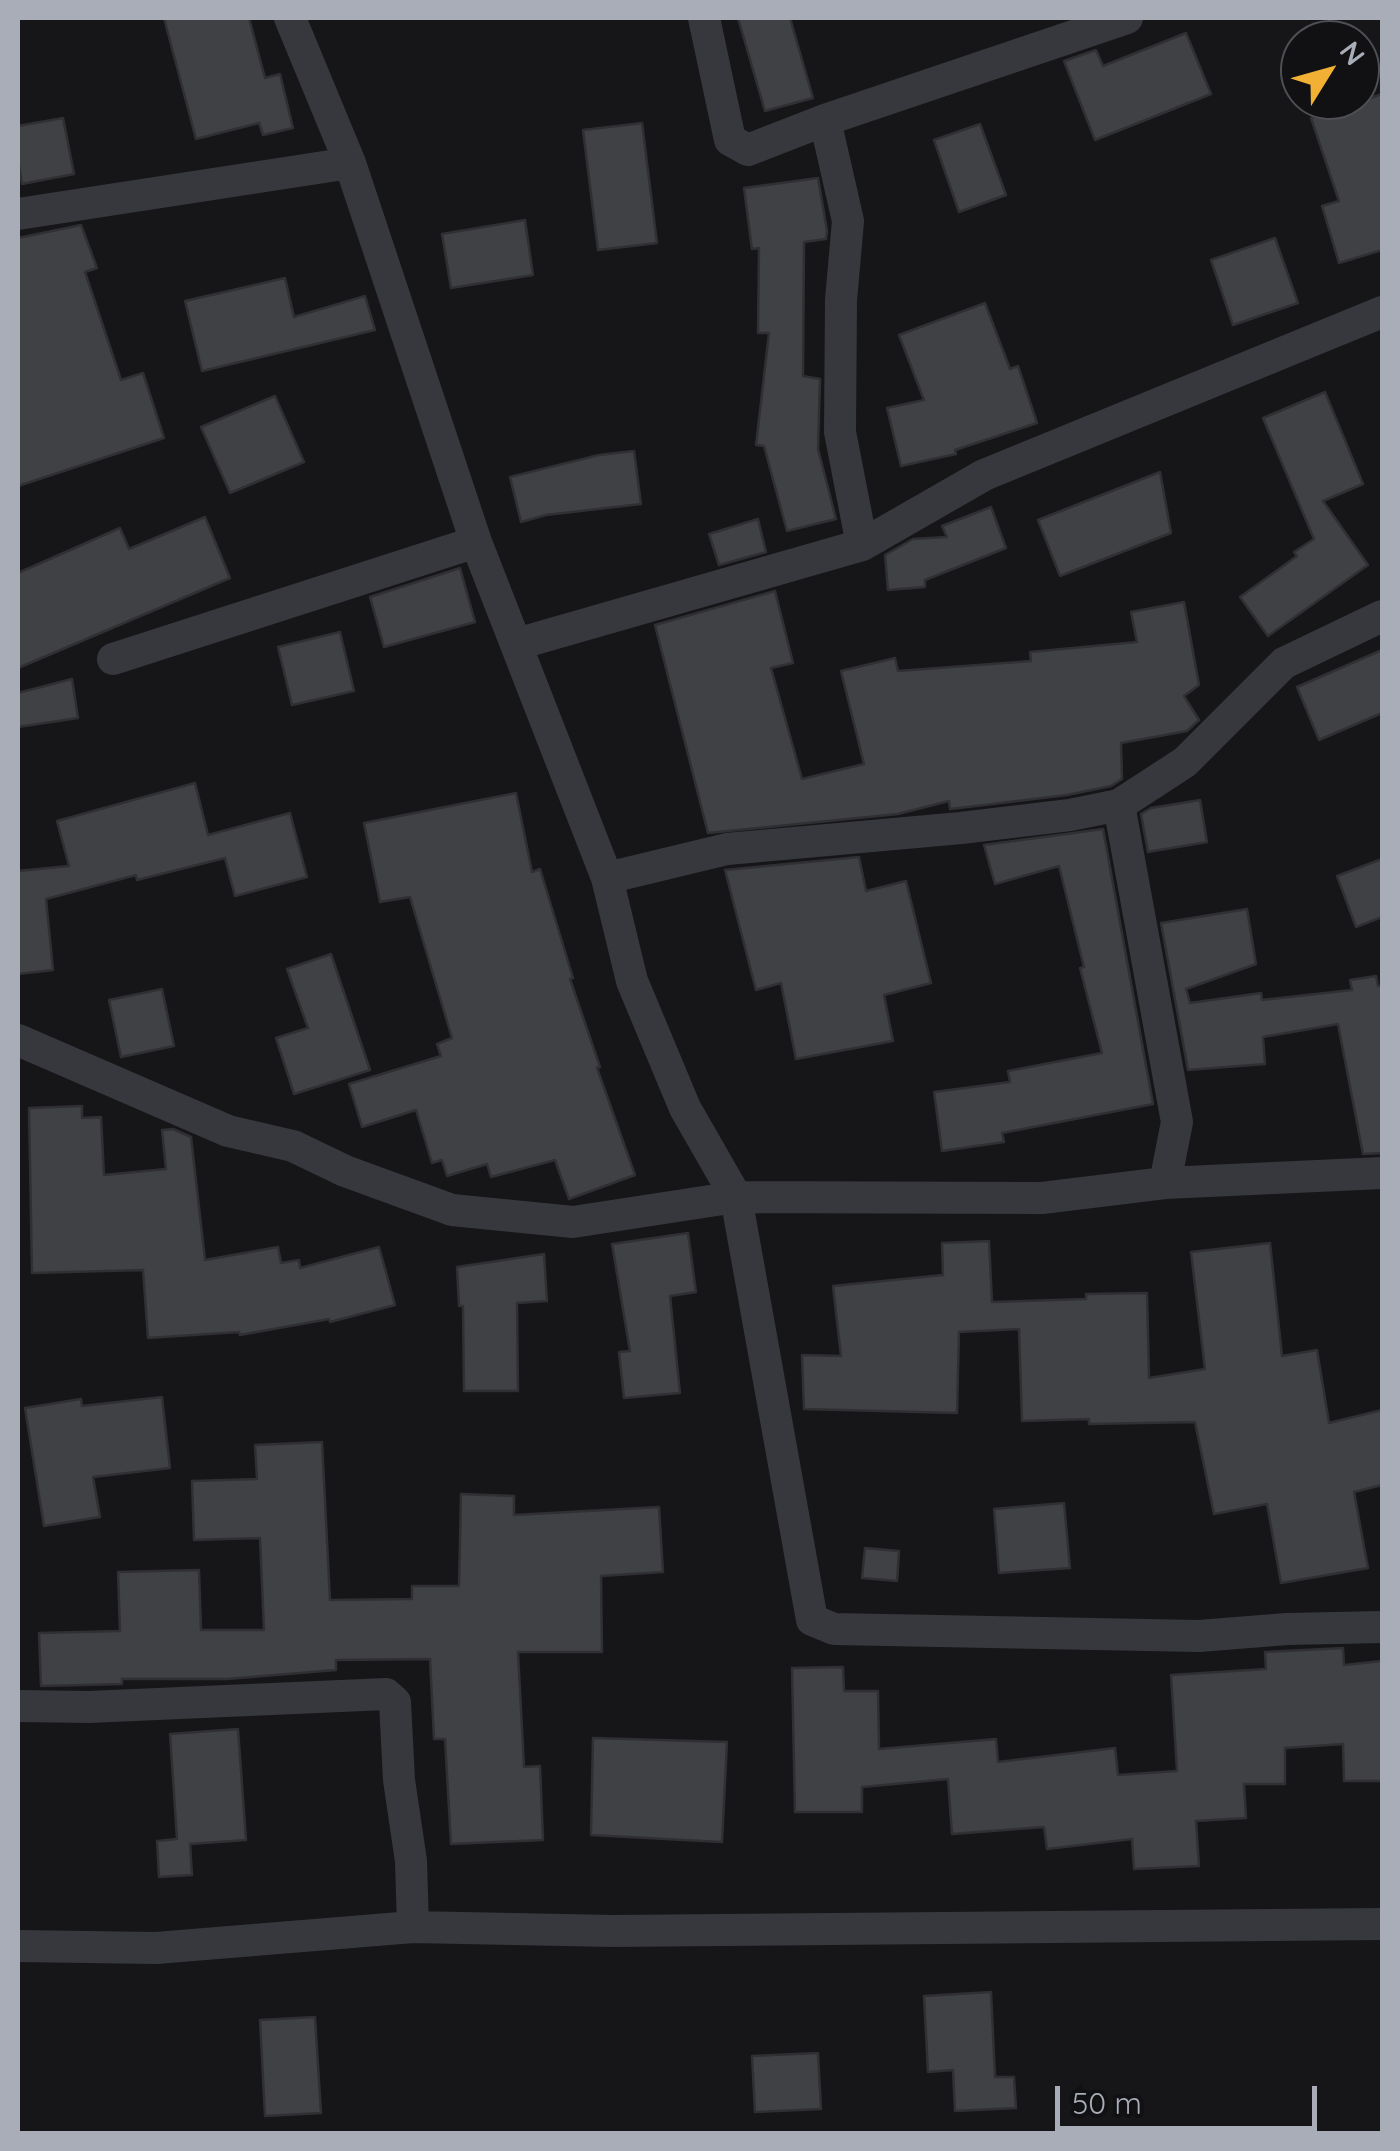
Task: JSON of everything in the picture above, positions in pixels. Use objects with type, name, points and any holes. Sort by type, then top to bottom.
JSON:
[{"type":"street","points":[[290,18],[350,163],[476,542],[607,878],[632,981],[685,1108],[736,1197],[812,1620],[834,1629],[1199,1636],[1287,1629],[1382,1628]]},
{"type":"street","points":[[704,18],[730,140],[748,150],[825,120],[1127,18]]},
{"type":"street","points":[[825,120],[848,221],[841,300],[840,432],[862,545]]},
{"type":"street","points":[[18,214],[350,163]]},
{"type":"street","points":[[517,644],[862,545],[984,475],[1382,312]]},
{"type":"street","points":[[113,659],[476,542]]},
{"type":"street","points":[[607,878],[728,848],[980,826],[1070,816],[1118,805],[1185,762],[1284,664],[1382,616]]},
{"type":"street","points":[[1118,805],[1177,1122],[1166,1183]]},
{"type":"street","points":[[18,1040],[228,1131],[293,1146],[345,1171],[452,1210],[573,1222],[736,1197],[1042,1198],[1166,1183],[1382,1173]]},
{"type":"street","points":[[18,1706],[89,1707],[386,1694],[395,1702],[399,1780],[411,1861],[413,1927]]},
{"type":"street","points":[[18,1946],[156,1948],[413,1927],[613,1931],[1382,1924]]},
{"type":"building","points":[[164,18],[249,18],[265,78],[280,74],[293,128],[263,135],[259,123],[196,139]]},
{"type":"building","points":[[738,18],[790,18],[813,98],[765,111]]},
{"type":"building","points":[[1186,33],[1211,94],[1095,140],[1064,61],[1096,50],[1103,66]]},
{"type":"building","points":[[1380,95],[1382,250],[1339,263],[1322,206],[1339,201],[1312,120],[1380,120]]},
{"type":"building","points":[[63,118],[74,174],[22,184],[18,126]]},
{"type":"building","points":[[642,123],[657,243],[598,250],[583,130]]},
{"type":"building","points":[[980,124],[1006,195],[959,212],[934,140]]},
{"type":"building","points":[[818,178],[827,231],[826,239],[804,242],[803,376],[820,379],[818,449],[836,519],[787,531],[764,446],[756,445],[769,333],[758,333],[759,248],[752,249],[744,188]]},
{"type":"building","points":[[525,220],[533,275],[451,288],[442,234]]},
{"type":"building","points":[[81,225],[97,268],[85,272],[121,380],[143,373],[164,438],[18,486],[18,238]]},
{"type":"building","points":[[1275,238],[1298,303],[1233,325],[1211,260]]},
{"type":"building","points":[[285,278],[294,317],[365,296],[375,330],[202,371],[185,301]]},
{"type":"building","points":[[985,303],[1010,369],[1018,366],[1037,423],[955,450],[956,454],[901,466],[887,408],[924,400],[899,335]]},
{"type":"building","points":[[1325,392],[1363,484],[1323,501],[1368,565],[1268,636],[1240,597],[1314,539],[1263,418]]},
{"type":"building","points":[[275,396],[304,462],[230,493],[201,427]]},
{"type":"building","points":[[634,451],[641,504],[546,515],[521,522],[510,477],[599,455]]},
{"type":"building","points":[[1160,472],[1171,533],[1060,576],[1038,520]]},
{"type":"building","points":[[991,507],[1006,548],[925,580],[925,587],[888,590],[885,555],[913,539],[947,537],[942,526]]},
{"type":"building","points":[[205,517],[230,578],[18,668],[18,573],[120,528],[129,549]]},
{"type":"building","points":[[758,519],[766,552],[719,565],[709,534]]},
{"type":"building","points":[[460,568],[475,622],[384,647],[370,597]]},
{"type":"building","points":[[775,591],[793,663],[771,668],[802,779],[864,764],[841,671],[895,658],[898,671],[1031,661],[1030,652],[1137,642],[1131,612],[1184,602],[1199,685],[1184,696],[1199,720],[1187,731],[1121,743],[1122,779],[1111,786],[959,808],[950,809],[949,801],[898,814],[708,833],[655,625]]},
{"type":"building","points":[[340,632],[354,691],[292,705],[278,647]]},
{"type":"building","points":[[1382,650],[1382,713],[1319,740],[1297,687]]},
{"type":"building","points":[[72,679],[78,718],[18,727],[18,693]]},
{"type":"building","points":[[195,783],[208,835],[290,813],[307,877],[235,896],[225,858],[137,880],[136,875],[46,899],[53,970],[18,974],[18,871],[69,866],[57,821]]},
{"type":"building","points":[[516,793],[532,872],[540,869],[573,978],[570,979],[600,1067],[597,1068],[635,1175],[569,1199],[555,1160],[491,1177],[487,1164],[447,1176],[442,1160],[432,1163],[416,1110],[362,1127],[349,1084],[441,1056],[437,1044],[452,1038],[410,897],[380,902],[364,823]]},
{"type":"building","points":[[1200,800],[1207,842],[1148,852],[1141,814],[1151,808]]},
{"type":"building","points":[[1103,829],[1153,1104],[1002,1133],[1004,1142],[942,1151],[934,1092],[1010,1082],[1008,1071],[1102,1053],[1059,866],[995,884],[984,845]]},
{"type":"building","points":[[859,857],[866,891],[906,881],[931,983],[884,995],[893,1041],[796,1059],[781,983],[756,990],[725,870]]},
{"type":"building","points":[[1382,859],[1382,917],[1356,927],[1337,876]]},
{"type":"building","points":[[1247,909],[1256,964],[1186,989],[1190,1003],[1261,993],[1262,1000],[1352,990],[1350,980],[1376,976],[1378,986],[1382,986],[1382,1153],[1363,1154],[1338,1024],[1263,1037],[1265,1064],[1188,1070],[1161,923]]},
{"type":"building","points":[[331,954],[370,1070],[294,1094],[276,1038],[308,1028],[287,969]]},
{"type":"building","points":[[162,989],[174,1046],[121,1057],[109,1000]]},
{"type":"building","points":[[82,1106],[82,1118],[101,1117],[104,1175],[166,1169],[162,1130],[173,1129],[191,1137],[205,1260],[278,1247],[281,1263],[299,1260],[300,1268],[379,1247],[395,1305],[330,1322],[329,1319],[240,1335],[239,1332],[148,1338],[143,1270],[32,1273],[29,1108]]},
{"type":"building","points":[[688,1233],[696,1292],[670,1296],[680,1393],[624,1398],[619,1352],[630,1351],[612,1244]]},
{"type":"building","points":[[989,1241],[992,1302],[1147,1293],[1149,1378],[1205,1369],[1191,1252],[1270,1243],[1282,1356],[1317,1350],[1329,1423],[1382,1410],[1382,1485],[1354,1492],[1368,1568],[1281,1583],[1267,1504],[1214,1514],[1195,1422],[1022,1421],[1019,1329],[959,1332],[957,1413],[804,1409],[802,1355],[841,1356],[833,1286],[943,1275],[942,1243]]},
{"type":"building","points":[[544,1254],[547,1301],[517,1303],[518,1391],[464,1391],[463,1306],[459,1306],[457,1267]]},
{"type":"building","points":[[162,1397],[170,1468],[93,1477],[100,1517],[44,1526],[25,1408],[81,1399],[82,1406]]},
{"type":"building","points":[[322,1442],[330,1600],[412,1599],[412,1586],[459,1586],[461,1494],[514,1496],[514,1515],[659,1507],[663,1572],[601,1576],[602,1652],[518,1652],[524,1767],[540,1766],[543,1840],[451,1844],[445,1739],[434,1739],[430,1659],[336,1660],[336,1670],[227,1679],[122,1679],[122,1684],[41,1686],[39,1633],[120,1631],[118,1572],[199,1570],[201,1630],[264,1630],[260,1538],[194,1540],[192,1481],[257,1479],[255,1445]]},
{"type":"building","points":[[1064,1503],[1070,1568],[999,1573],[994,1509]]},
{"type":"building","points":[[865,1548],[899,1551],[897,1581],[862,1578]]},
{"type":"building","points":[[1343,1648],[1344,1665],[1382,1661],[1382,1781],[1344,1781],[1343,1744],[1285,1748],[1285,1784],[1244,1784],[1246,1818],[1196,1821],[1199,1866],[1134,1869],[1132,1839],[1047,1849],[1044,1827],[952,1834],[948,1779],[862,1787],[862,1812],[795,1812],[792,1668],[843,1667],[844,1691],[878,1691],[879,1749],[996,1739],[998,1762],[1115,1748],[1118,1775],[1177,1771],[1171,1675],[1266,1669],[1265,1652]]},
{"type":"building","points":[[238,1729],[246,1840],[190,1844],[192,1875],[159,1877],[157,1841],[177,1839],[170,1734]]},
{"type":"building","points":[[593,1738],[727,1742],[722,1842],[591,1835]]},
{"type":"building","points":[[991,1992],[995,2077],[1014,2077],[1016,2108],[955,2111],[953,2070],[928,2072],[924,1996]]},
{"type":"building","points":[[315,2017],[321,2113],[265,2116],[260,2020]]},
{"type":"building","points":[[818,2053],[821,2109],[755,2112],[752,2056]]}]
